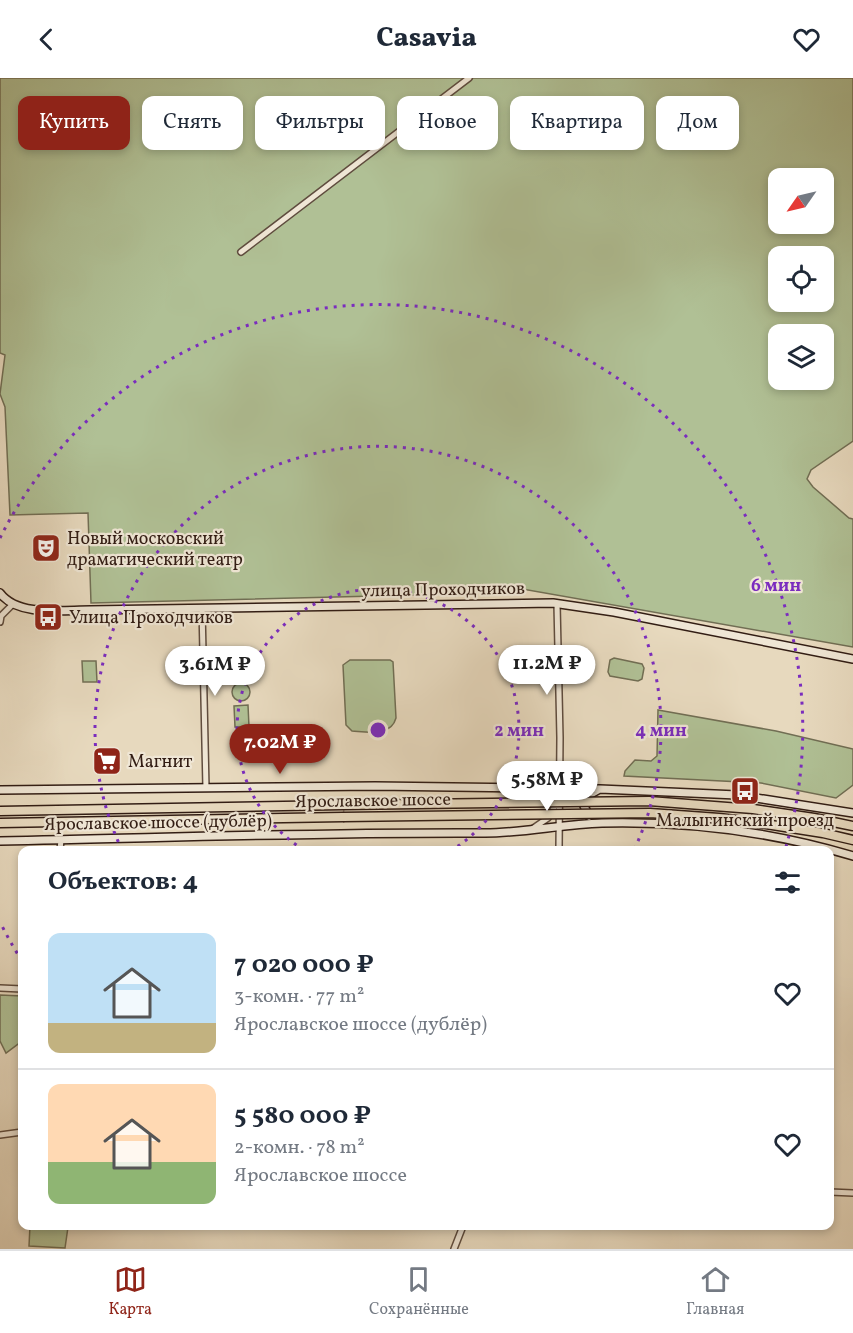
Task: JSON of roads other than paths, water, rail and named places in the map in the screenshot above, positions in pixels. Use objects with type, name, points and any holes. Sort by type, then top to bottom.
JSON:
[{"type":"main road","name":"Ярославское шоссе","points":[[0,812],[649,801],[753,809],[853,826]]},
{"type":"main road","name":"Ярославское шоссе","points":[[0,823],[650,813],[752,822],[824,833],[853,840]]},
{"type":"street","points":[[242,252],[469,78]]},
{"type":"street","points":[[0,593],[12,605],[1,616],[0,622]]},
{"type":"street","points":[[557,604],[559,846]]},
{"type":"street","name":"улица Проходчиков","points":[[12,605],[29,609],[557,604],[614,612],[853,659]]},
{"type":"street","points":[[202,608],[206,788]]},
{"type":"street","name":"Ярославское шоссе (дублёр)","points":[[0,790],[387,786],[600,789],[737,795],[853,813]]},
{"type":"street","points":[[600,789],[589,795],[584,806],[590,817],[601,823]]},
{"type":"street","points":[[527,831],[553,813],[560,797]]},
{"type":"street","name":"Ярославское шоссе (дублёр)","points":[[0,841],[527,831],[601,823],[672,825],[750,833],[814,846]]},
{"type":"street","points":[[60,846],[61,840]]},
{"type":"street","name":"Ярославское шоссе (дублёр)","points":[[834,851],[853,856]]},
{"type":"street","points":[[0,988],[18,989]]},
{"type":"street","points":[[0,1135],[18,1133]]},
{"type":"street","points":[[834,1192],[853,1194]]},
{"type":"street","points":[[454,1249],[461,1230]]},
{"type":"place","name":"Новый московский драматический театр","points":[[46,548]]},
{"type":"place","name":"Улица Проходчиков","points":[[48,617]]},
{"type":"place","name":"Магнит","points":[[107,761]]},
{"type":"place","name":"Малыгинский проезд","points":[[745,791]]}]
